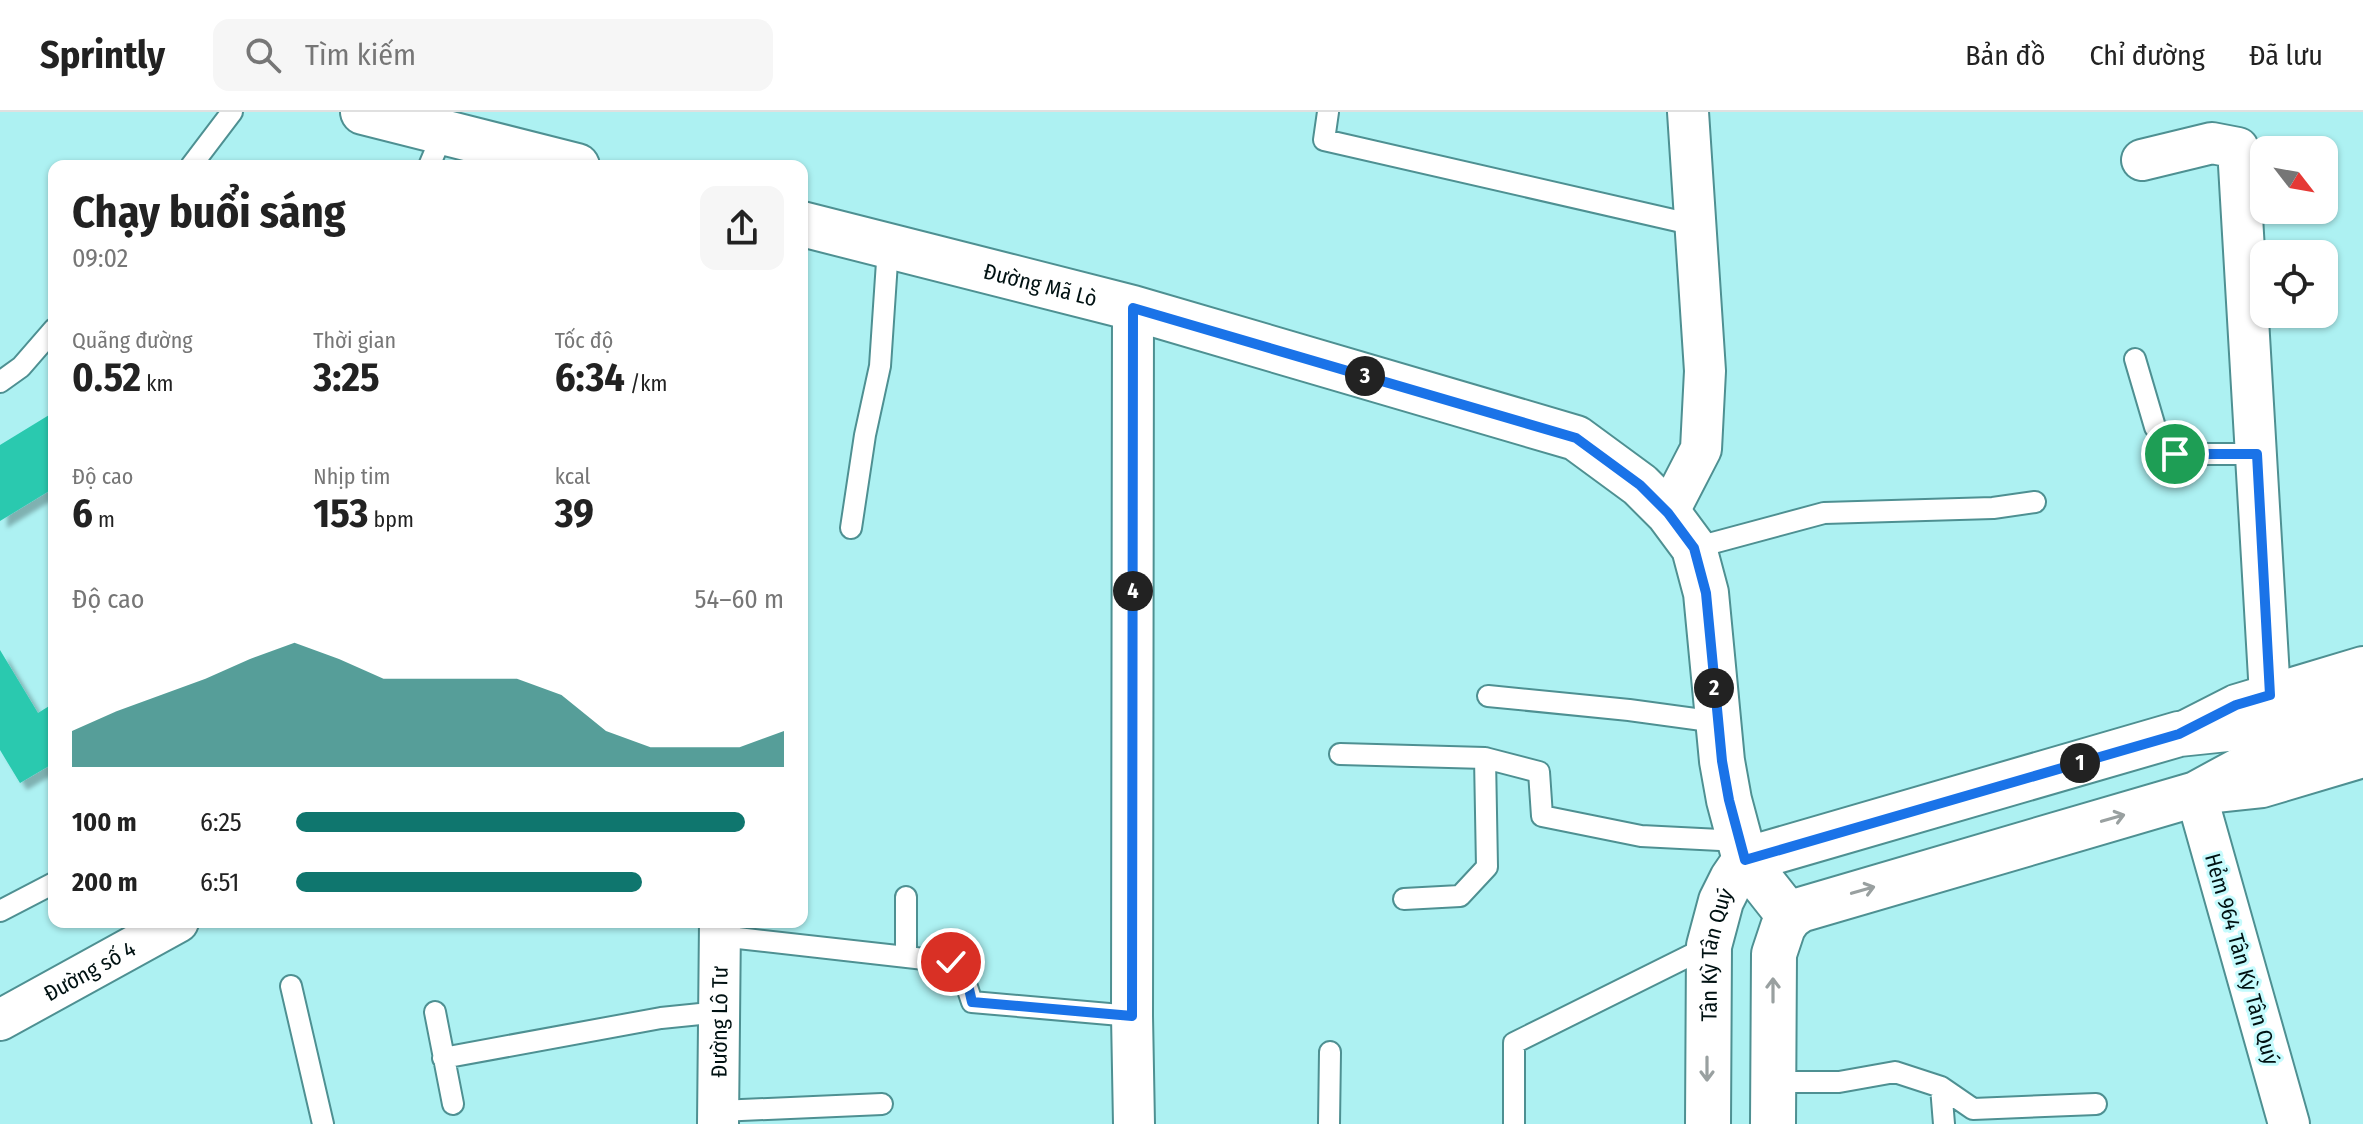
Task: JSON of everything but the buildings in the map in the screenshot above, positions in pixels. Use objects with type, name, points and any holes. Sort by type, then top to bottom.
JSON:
[{"type":"main road","points":[[363,112],[436,149],[526,160]]},
{"type":"main road","name":"Đường Mã Lò","points":[[808,226],[1133,308],[1576,438],[1640,485],[1668,513],[1694,548],[1706,593],[1717,722],[1729,800],[1742,851],[1790,917]]},
{"type":"main road","points":[[2257,728],[2363,693]]},
{"type":"main road","points":[[2257,728],[2363,731]]},
{"type":"main road","name":"Tân Kỳ Tân Quý","points":[[1708,1124],[1709,946],[1721,901],[1742,851],[2179,734],[2257,728]]},
{"type":"main road","name":"Tân Kỳ Tân Quý","points":[[1790,917],[1810,906],[2196,794],[2257,728]]},
{"type":"main road","points":[[1772,1103],[1774,954],[1790,917]]},
{"type":"street","points":[[1668,513],[1701,449],[1705,371],[1688,112]]},
{"type":"street","points":[[2142,160],[2212,143],[2238,148],[2257,454],[2257,728]]},
{"type":"street","points":[[1133,308],[1134,1124]]},
{"type":"street","name":"Tân Kỳ Tân Quý","points":[[2257,728],[2363,667]]},
{"type":"street","name":"Tân Kỳ Tân Quý","points":[[2196,794],[2262,787],[2363,757]]},
{"type":"street","name":"Hẻm 964 Tân Kỳ Tân Quý","points":[[2196,794],[2289,1124]]},
{"type":"street","name":"Đường số 4","points":[[0,1020],[167,928]]},
{"type":"street","name":"Đường Lô Tư","points":[[718,1117],[720,929]]},
{"type":"lane","points":[[196,160],[232,112]]},
{"type":"lane","points":[[1328,112],[1324,140],[1695,225]]},
{"type":"lane","points":[[851,528],[865,435],[880,366],[888,247]]},
{"type":"lane","points":[[0,382],[21,367],[48,336]]},
{"type":"lane","points":[[2135,359],[2155,427],[2175,454],[2257,454]]},
{"type":"lane","points":[[1694,548],[1824,513],[1993,508],[2035,502]]},
{"type":"lane","points":[[1488,696],[1717,722]]},
{"type":"lane","points":[[1340,754],[1485,758],[1539,772],[1542,816],[1641,836],[1742,851]]},
{"type":"lane","points":[[1404,899],[1460,896],[1487,867],[1485,758]]},
{"type":"lane","points":[[0,911],[48,886]]},
{"type":"lane","points":[[906,897],[906,957]]},
{"type":"lane","points":[[720,929],[951,962],[960,966],[972,1002],[1132,1016]]},
{"type":"lane","points":[[1514,1124],[1514,1043],[1709,946]]},
{"type":"lane","points":[[291,986],[323,1124]]},
{"type":"lane","points":[[435,1012],[453,1104]]},
{"type":"lane","points":[[443,1058],[661,1018],[720,1012]]},
{"type":"lane","points":[[1329,1124],[1330,1052]]},
{"type":"lane","points":[[1772,1103],[1839,1082],[1895,1072],[1941,1087],[1973,1109],[2096,1104]]},
{"type":"lane","points":[[1941,1087],[1944,1124]]},
{"type":"lane","points":[[718,1117],[882,1104]]},
{"type":"route","points":[[951,962],[960,966],[965,974],[972,1002],[1132,1016],[1133,308],[1576,438],[1640,485],[1668,513],[1694,548],[1706,593],[1722,761],[1745,860],[2179,734],[2236,705],[2270,695],[2257,454],[2175,454]]}]
